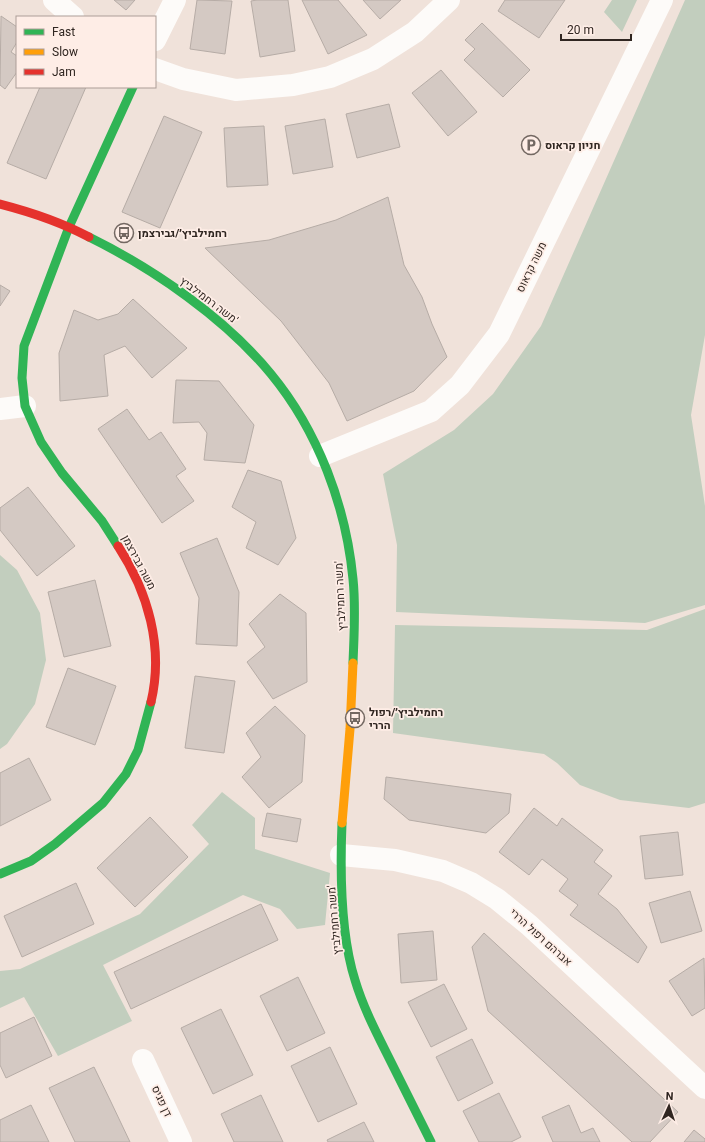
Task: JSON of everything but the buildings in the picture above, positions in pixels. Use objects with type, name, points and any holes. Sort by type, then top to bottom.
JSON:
[{"type":"street","points":[[54,0],[72,16]]},
{"type":"street","points":[[156,38],[174,0]]},
{"type":"street","points":[[156,69],[183,79],[236,90],[293,85],[330,77],[372,59],[414,32],[449,0]]},
{"type":"street","name":"משה קראוס","points":[[320,456],[431,411],[460,385],[499,334],[662,0]]},
{"type":"street","name":"משה גבירצמן","points":[[0,874],[31,861],[49,849],[103,803],[126,774],[138,750],[155,686],[155,649],[151,619],[139,584],[125,557],[102,521],[62,473],[41,442],[25,406],[22,378],[24,346],[69,228],[133,88]]},
{"type":"street","name":"משה רחמילביץ'","points":[[0,204],[22,208],[101,242],[173,287],[232,332],[254,354],[289,397],[304,422],[320,456],[339,504],[348,537],[353,573],[354,661],[341,855],[348,953],[360,998],[431,1142]]},
{"type":"street","points":[[0,409],[25,406]]},
{"type":"street","name":"אברהם רפול הררי","points":[[341,855],[395,860],[444,871],[471,883],[497,898],[529,925],[705,1088]]},
{"type":"street","name":"דן פגיס","points":[[144,1060],[181,1142]]},
{"type":"green space","points":[[612,0],[637,0],[622,32],[604,12]]},
{"type":"green space","points":[[685,0],[705,0],[705,335],[691,415],[705,506],[705,605],[645,623],[396,612],[397,545],[383,474],[454,430],[493,394],[541,326]]},
{"type":"green space","points":[[0,555],[17,570],[40,613],[46,660],[35,704],[7,744],[0,749]]},
{"type":"green space","points":[[705,609],[705,803],[689,808],[620,800],[580,785],[557,763],[544,754],[393,733],[395,625],[647,630]]},
{"type":"green space","points":[[222,792],[255,818],[255,849],[330,873],[325,925],[297,929],[280,909],[243,895],[103,965],[132,1021],[58,1056],[24,997],[0,1008],[0,971],[20,969],[140,914],[209,844],[192,825]]},
{"type":"traffic: fast","points":[[118,546],[102,521],[62,473],[41,442],[25,406],[22,378],[24,346],[69,227],[133,88]]},
{"type":"traffic: fast","points":[[89,237],[138,264],[187,296],[210,314],[253,353],[288,396],[303,420],[327,470],[344,524],[354,590],[353,663]]},
{"type":"traffic: fast","points":[[0,874],[31,861],[55,844],[103,803],[126,774],[138,750],[151,702]]},
{"type":"traffic: fast","points":[[342,823],[342,902],[346,943],[355,980],[375,1029],[431,1142]]},
{"type":"traffic: slow","points":[[342,823],[350,729],[353,663]]},
{"type":"traffic: jam","points":[[0,204],[46,218],[89,237]]},
{"type":"traffic: jam","points":[[118,546],[138,582],[151,621],[156,661],[155,681],[151,702]]},
{"type":"place","name":"חניון קראוס","points":[[531,145]]},
{"type":"place","name":"רחמילביץ׳/גבירצמן","points":[[124,233]]},
{"type":"place","name":"רחמילביץ׳/רפול הררי","points":[[355,718]]}]
